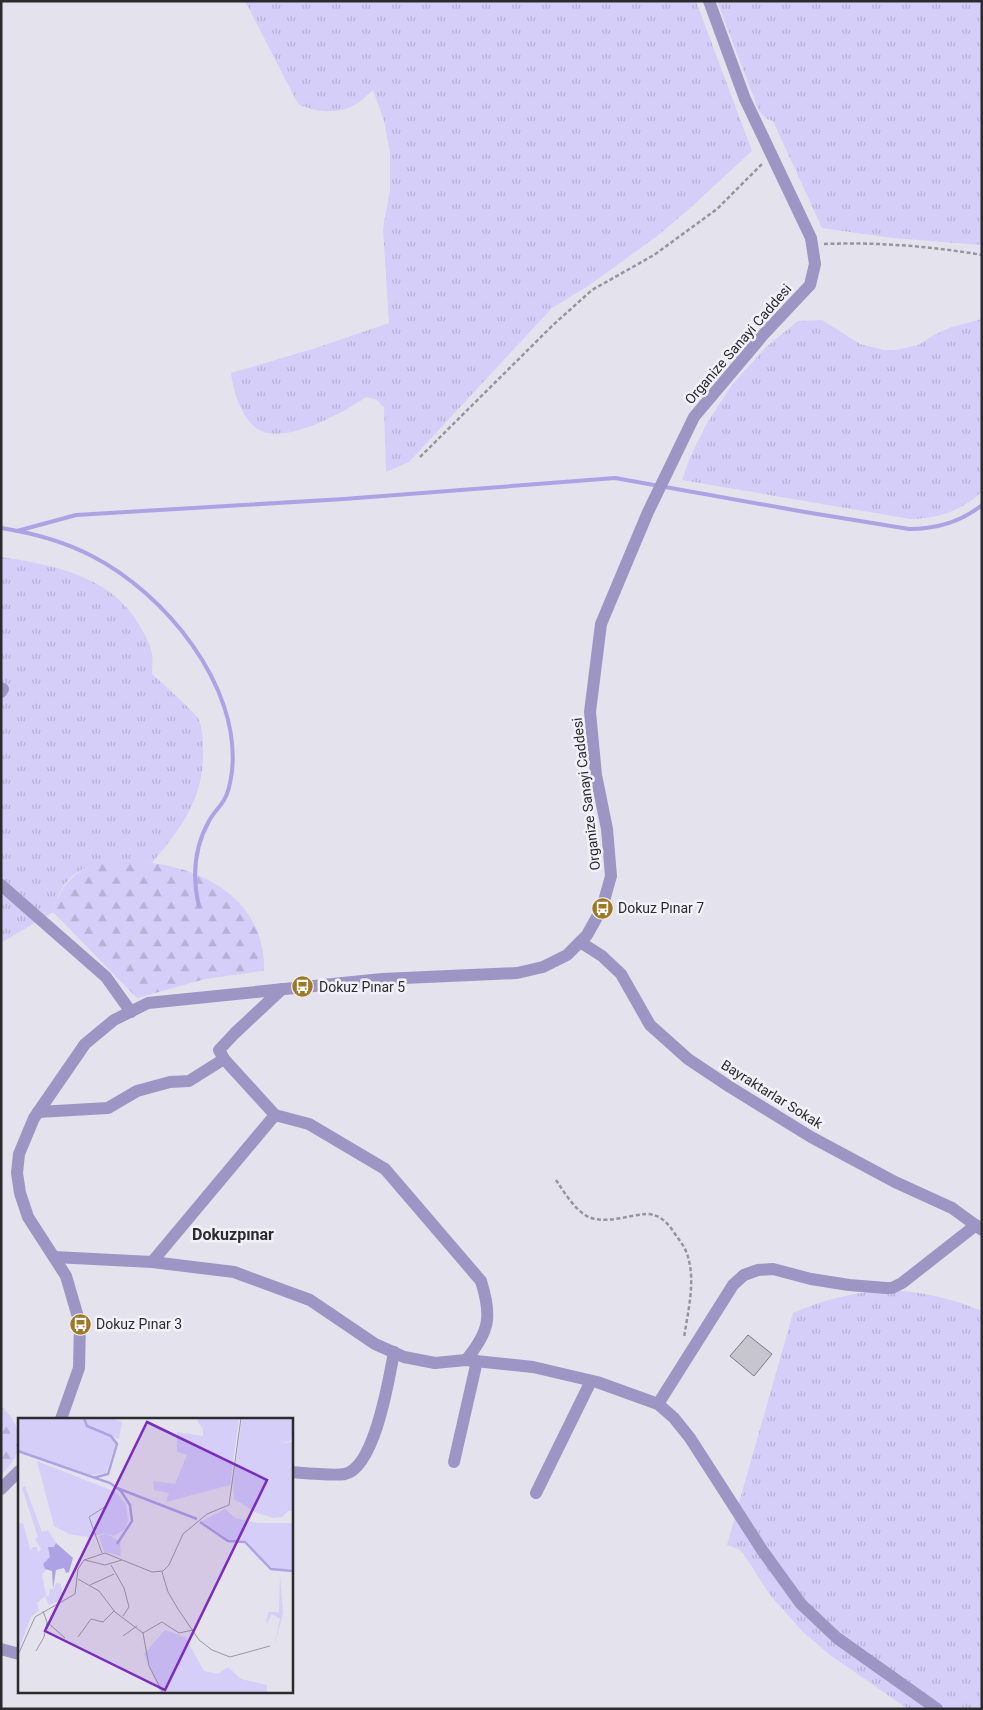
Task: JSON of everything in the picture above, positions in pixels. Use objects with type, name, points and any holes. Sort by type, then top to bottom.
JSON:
[{"type":"street","name":"Organize Sanayi Caddesi","points":[[61,1418],[79,1368],[80,1324],[66,1276],[28,1217],[20,1193],[17,1173],[19,1154],[34,1118],[85,1044],[114,1020],[148,1003],[382,980],[516,973],[543,967],[567,954],[587,936],[602,908],[611,876],[607,829],[596,775],[590,712],[601,624],[648,512],[694,417],[763,336],[810,285],[815,264],[812,238],[746,99],[709,1]]},
{"type":"street","points":[[1,885],[106,976],[131,1012]]},
{"type":"street","name":"Bayraktarlar Sokak","points":[[580,942],[602,956],[621,974],[650,1025],[688,1058],[730,1087],[811,1137],[895,1182],[952,1208],[979,1227]]},
{"type":"street","points":[[282,989],[219,1050],[224,1059],[274,1114],[310,1124],[385,1169],[481,1281],[488,1301],[487,1323],[472,1361],[454,1462]]},
{"type":"street","points":[[38,1112],[108,1108],[137,1091],[170,1082],[189,1081],[224,1059]]},
{"type":"street","points":[[152,1262],[274,1114]]},
{"type":"street","points":[[658,1404],[733,1284],[744,1275],[758,1270],[773,1269],[850,1285],[892,1288],[902,1283],[979,1227]]},
{"type":"street","points":[[54,1257],[152,1262],[234,1272],[310,1300],[375,1344],[404,1357],[435,1363],[472,1361],[532,1367],[591,1381],[658,1404],[674,1418],[690,1438],[762,1550],[801,1604],[837,1638],[937,1709]]},
{"type":"street","points":[[292,1472],[345,1474],[358,1466],[367,1452],[378,1424],[394,1352]]},
{"type":"street","points":[[536,1493],[591,1381]]},
{"type":"street","points":[[1,1490],[18,1472]]},
{"type":"street","points":[[1,1649],[18,1654]]},
{"type":"path","points":[[420,457],[553,325],[592,290],[654,255],[717,209],[772,154]]},
{"type":"path","points":[[812,244],[879,244],[982,255]]},
{"type":"path","points":[[556,1180],[569,1200],[586,1215],[596,1219],[646,1214],[654,1215],[668,1223],[685,1248],[691,1269],[691,1291],[684,1340]]},
{"type":"green space","points":[[245,1],[696,1],[752,151],[656,237],[588,286],[552,308],[409,462],[386,472],[384,408],[377,400],[366,397],[344,411],[314,425],[299,430],[270,434],[259,430],[253,425],[243,412],[236,396],[231,373],[316,348],[389,323],[383,229],[390,189],[390,153],[384,121],[373,90],[351,107],[336,111],[320,111],[298,104]]},
{"type":"green space","points":[[717,1],[982,1],[982,245],[892,238],[822,228],[773,121],[767,119],[759,111]]},
{"type":"green space","points":[[982,319],[982,492],[957,509],[930,517],[910,519],[682,480],[689,460],[707,423],[732,385],[766,347],[798,321],[822,320],[860,344],[884,350],[896,350],[918,345],[952,327]]},
{"type":"green space","points":[[1,557],[61,569],[98,584],[114,595],[128,609],[140,626],[149,644],[152,657],[152,674],[185,704],[199,720],[203,754],[199,786],[188,813],[172,838],[152,863],[104,863],[90,866],[78,872],[67,882],[59,895],[53,912],[1,943]]},
{"type":"green space","points":[[110,861],[147,862],[174,867],[214,883],[231,895],[245,910],[256,927],[262,948],[264,971],[205,979],[137,998],[53,912],[61,892],[73,877],[89,867]]},
{"type":"green space","points":[[890,1290],[937,1296],[982,1311],[982,1709],[908,1709],[830,1655],[803,1632],[770,1595],[743,1553],[727,1545],[793,1313],[840,1297]]},
{"type":"green space","points":[[1,1406],[15,1424],[18,1432],[18,1449],[15,1457],[1,1475]]},
{"type":"building","points":[[748,1335],[772,1354],[754,1376],[730,1356]]},
{"type":"waterway","points":[[17,531],[76,515],[344,499],[615,478],[909,529],[929,528],[948,523],[966,516],[982,505]]},
{"type":"waterway","points":[[1,528],[25,532],[70,546],[119,572],[146,593],[170,618],[192,645],[211,675],[224,706],[232,739],[232,771],[226,797],[212,815],[197,852],[195,884],[199,906]]},
{"type":"place","name":"Dokuz Pınar 7","points":[[602,908]]},
{"type":"place","name":"Dokuz Pınar 5","points":[[303,987]]},
{"type":"place","name":"Dokuz Pınar 3","points":[[80,1324]]},
{"type":"district","name":"Dokuzpınar","points":[[233,1234]]}]
